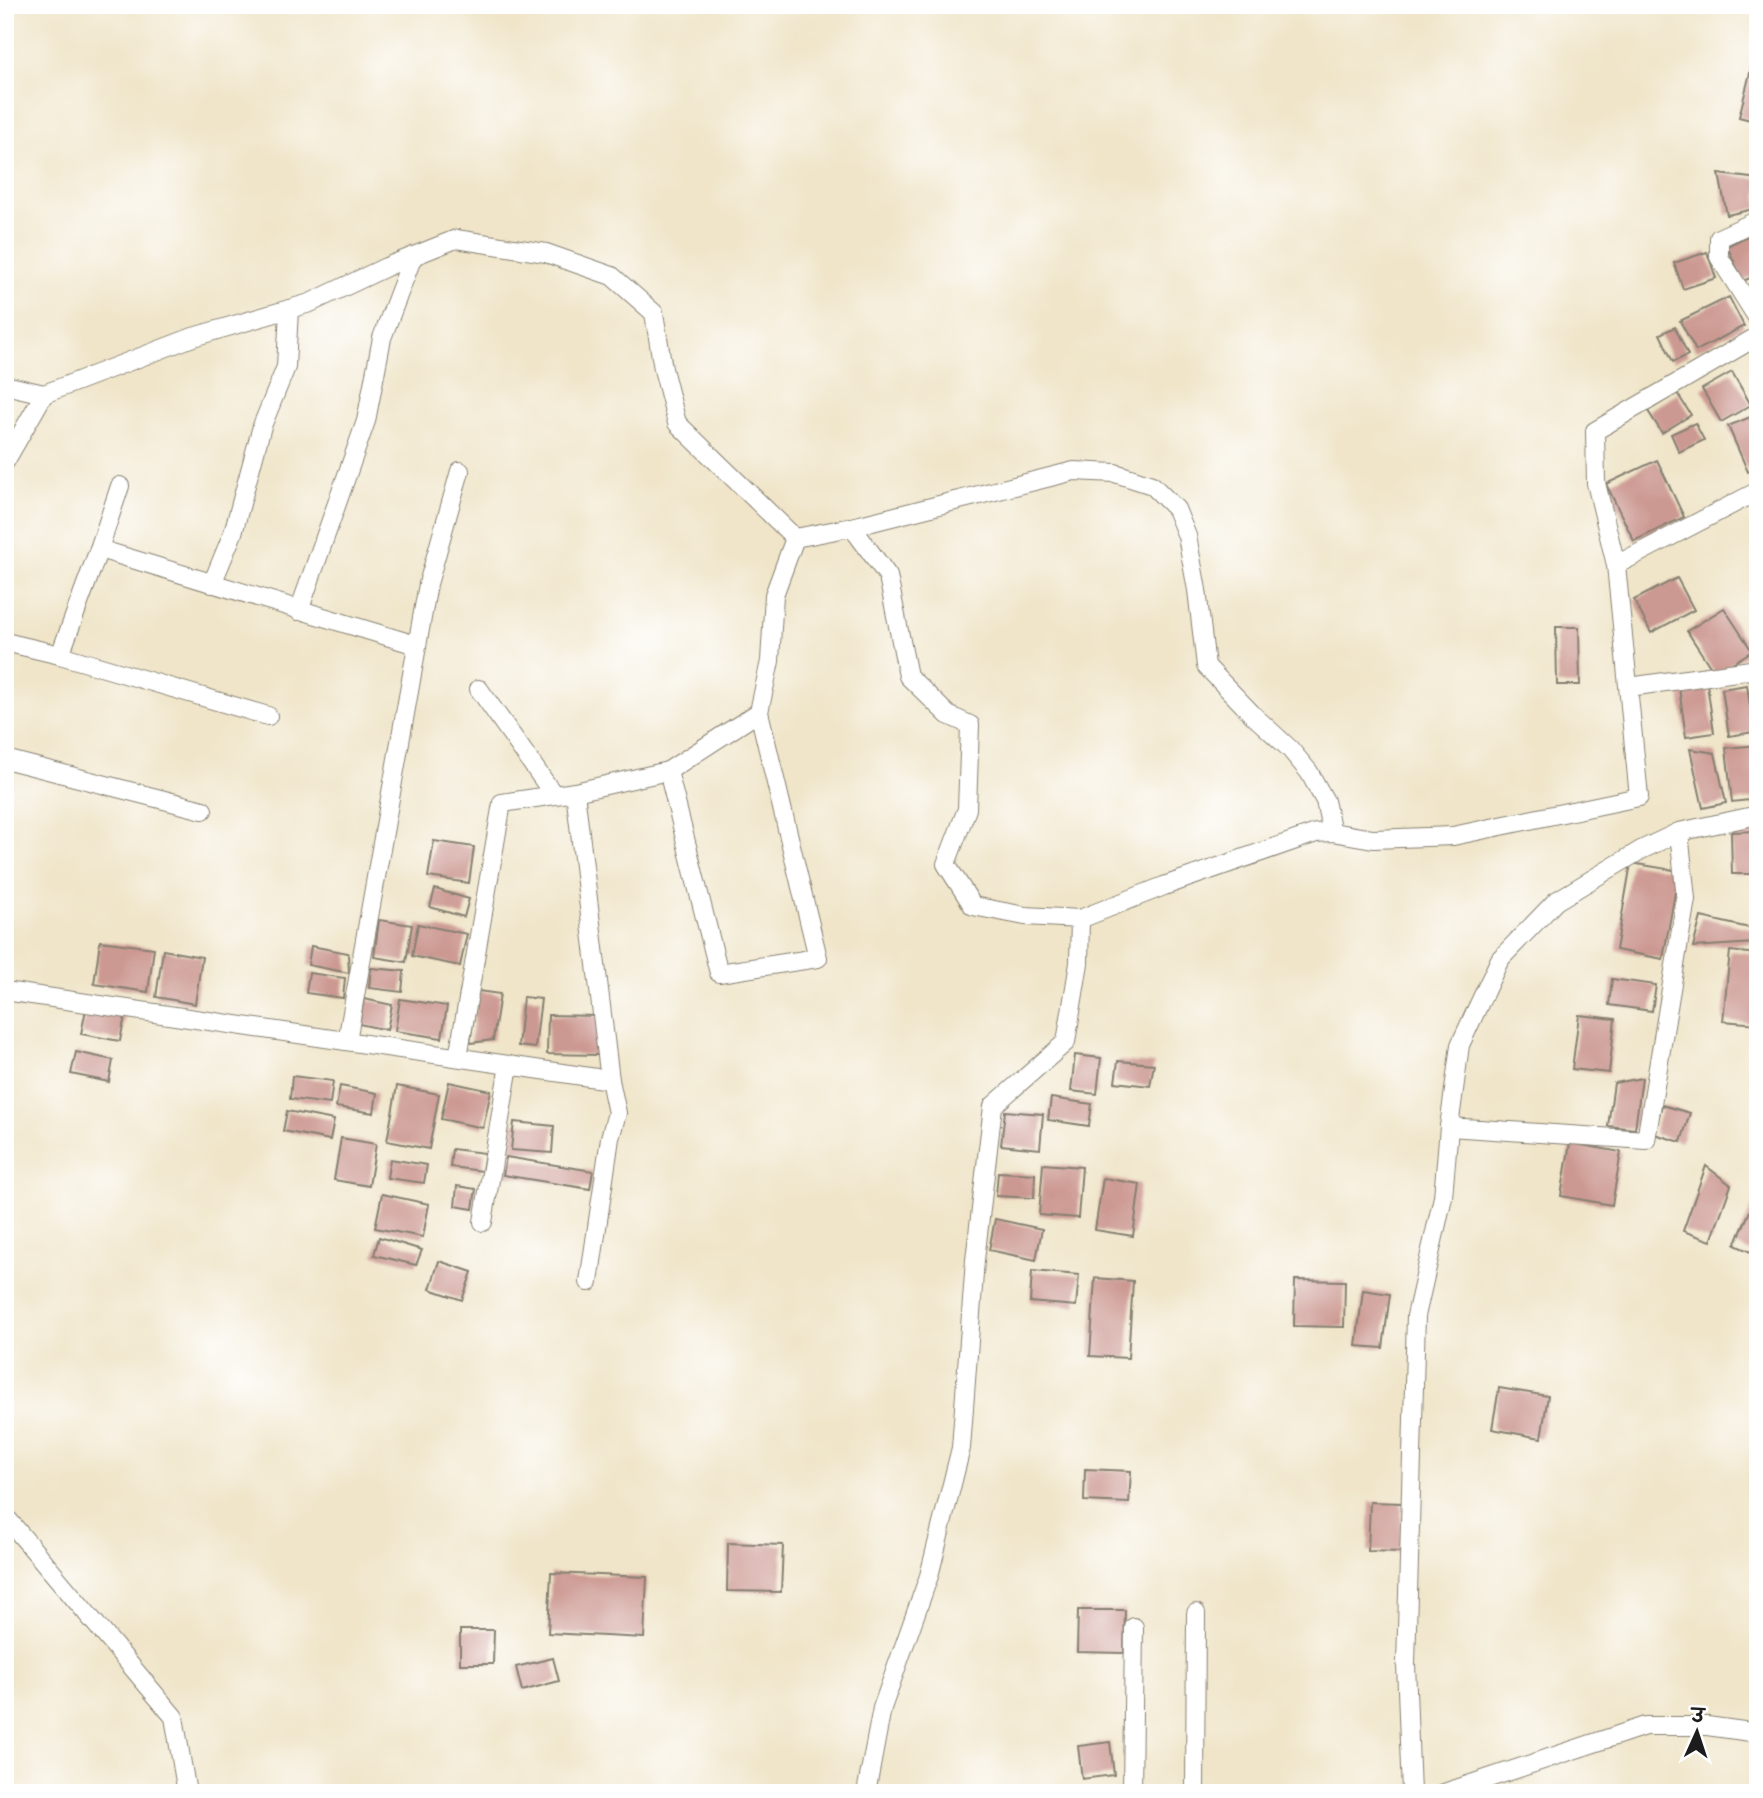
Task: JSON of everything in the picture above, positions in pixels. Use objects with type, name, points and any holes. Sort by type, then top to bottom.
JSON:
[{"type":"street","points":[[1758,220],[1719,238],[1719,257],[1758,319]]},
{"type":"street","points":[[5,384],[44,394],[193,337],[310,303],[456,239],[546,253],[611,276],[654,313],[663,369],[677,423],[795,538]]},
{"type":"street","points":[[299,611],[366,421],[382,338],[413,256]]},
{"type":"street","points":[[212,584],[233,533],[262,426],[286,367],[289,309]]},
{"type":"street","points":[[852,527],[888,576],[908,676],[948,715],[970,725],[967,809],[946,864],[973,906],[1025,916],[1080,919],[1164,886],[1316,833],[1332,832],[1373,839],[1453,836],[1639,796],[1616,565],[1596,483],[1595,431],[1758,336]]},
{"type":"street","points":[[5,461],[44,394]]},
{"type":"street","points":[[346,1041],[428,584],[460,471]]},
{"type":"street","points":[[795,538],[852,527],[1074,471],[1115,473],[1152,485],[1176,509],[1187,536],[1206,666],[1310,772],[1325,801],[1332,832]]},
{"type":"street","points":[[60,655],[120,486]]},
{"type":"street","points":[[1616,565],[1758,491]]},
{"type":"street","points":[[667,771],[719,972],[818,958],[759,712],[770,662],[774,596],[795,538]]},
{"type":"street","points":[[99,549],[416,645]]},
{"type":"street","points":[[5,642],[60,655],[268,716]]},
{"type":"street","points":[[1732,672],[1758,658]]},
{"type":"street","points":[[1629,687],[1758,669]]},
{"type":"street","points":[[478,689],[554,795]]},
{"type":"street","points":[[458,1057],[502,803],[575,792],[667,771],[759,712]]},
{"type":"street","points":[[5,759],[203,810]]},
{"type":"street","points":[[575,792],[610,1080],[617,1113],[610,1138],[589,1282]]},
{"type":"street","points":[[1412,1793],[1406,1664],[1416,1316],[1443,1197],[1460,1045],[1500,959],[1556,901],[1641,849],[1679,832],[1758,815]]},
{"type":"street","points":[[1449,1127],[1647,1140],[1686,899],[1679,832]]},
{"type":"street","points":[[866,1793],[882,1708],[929,1576],[961,1448],[975,1260],[993,1106],[1066,1042],[1079,963],[1080,919]]},
{"type":"street","points":[[5,991],[610,1080]]},
{"type":"street","points":[[483,1222],[509,1065]]},
{"type":"street","points":[[5,1516],[174,1717],[187,1793]]},
{"type":"street","points":[[1195,1793],[1196,1613]]},
{"type":"street","points":[[1132,1793],[1134,1627]]},
{"type":"street","points":[[1444,1793],[1645,1726],[1707,1726],[1758,1733]]},
{"type":"building","points":[[1758,45],[1758,122],[1739,117]]},
{"type":"building","points":[[1719,174],[1758,179],[1758,208],[1727,215]]},
{"type":"building","points":[[1756,232],[1758,275],[1743,281],[1727,246]]},
{"type":"building","points":[[1707,252],[1716,278],[1683,289],[1674,263]]},
{"type":"building","points":[[1729,297],[1744,326],[1696,351],[1680,321]]},
{"type":"building","points":[[1675,327],[1688,355],[1673,362],[1660,334]]},
{"type":"building","points":[[1732,372],[1751,405],[1721,422],[1702,389]]},
{"type":"building","points":[[1677,393],[1691,415],[1662,433],[1648,411]]},
{"type":"building","points":[[1758,414],[1758,467],[1748,472],[1728,426]]},
{"type":"building","points":[[1695,423],[1704,440],[1679,452],[1671,434]]},
{"type":"building","points":[[1657,460],[1684,517],[1634,541],[1606,484]]},
{"type":"building","points":[[1677,578],[1694,610],[1651,633],[1634,600]]},
{"type":"building","points":[[1724,608],[1752,651],[1715,674],[1687,631]]},
{"type":"building","points":[[1556,627],[1579,627],[1580,685],[1557,685]]},
{"type":"building","points":[[1707,684],[1714,733],[1686,737],[1679,688]]},
{"type":"building","points":[[1747,685],[1754,732],[1729,736],[1722,689]]},
{"type":"building","points":[[1758,745],[1758,799],[1732,802],[1726,748]]},
{"type":"building","points":[[1690,749],[1715,753],[1726,803],[1703,808]]},
{"type":"building","points":[[1758,831],[1758,874],[1732,874],[1731,832]]},
{"type":"building","points":[[434,841],[474,847],[469,883],[428,877]]},
{"type":"building","points":[[1631,863],[1679,871],[1663,959],[1616,950]]},
{"type":"building","points":[[435,889],[469,899],[464,917],[430,907]]},
{"type":"building","points":[[1701,917],[1758,930],[1755,943],[1693,947]]},
{"type":"building","points":[[379,920],[412,925],[406,962],[374,957]]},
{"type":"building","points":[[418,924],[467,934],[460,966],[412,956]]},
{"type":"building","points":[[100,941],[154,948],[148,992],[94,984]]},
{"type":"building","points":[[311,946],[348,953],[349,973],[308,965]]},
{"type":"building","points":[[163,950],[202,957],[195,1004],[156,997]]},
{"type":"building","points":[[1730,951],[1758,954],[1758,1024],[1723,1021]]},
{"type":"building","points":[[371,968],[404,971],[402,992],[369,988]]},
{"type":"building","points":[[309,973],[345,978],[343,998],[306,993]]},
{"type":"building","points":[[1612,979],[1656,985],[1652,1011],[1609,1005]]},
{"type":"building","points":[[478,991],[500,994],[493,1040],[470,1043]]},
{"type":"building","points":[[523,997],[541,999],[535,1048],[518,1046]]},
{"type":"building","points":[[364,999],[392,1005],[387,1030],[359,1024]]},
{"type":"building","points":[[400,999],[447,1006],[442,1038],[395,1031]]},
{"type":"building","points":[[86,1009],[125,1016],[120,1041],[81,1034]]},
{"type":"building","points":[[548,1015],[599,1016],[599,1055],[547,1054]]},
{"type":"building","points":[[1579,1015],[1615,1019],[1609,1073],[1572,1069]]},
{"type":"building","points":[[76,1052],[113,1060],[109,1082],[71,1074]]},
{"type":"building","points":[[1075,1055],[1101,1058],[1097,1094],[1071,1091]]},
{"type":"building","points":[[1118,1061],[1154,1064],[1150,1086],[1115,1082]]},
{"type":"building","points":[[292,1076],[333,1081],[330,1104],[290,1099]]},
{"type":"building","points":[[1642,1078],[1635,1129],[1608,1126],[1614,1083]]},
{"type":"building","points":[[449,1082],[491,1091],[483,1128],[441,1119]]},
{"type":"building","points":[[340,1086],[377,1093],[374,1113],[336,1107]]},
{"type":"building","points":[[397,1086],[439,1094],[429,1149],[387,1141]]},
{"type":"building","points":[[1051,1098],[1092,1104],[1089,1126],[1048,1120]]},
{"type":"building","points":[[1662,1105],[1690,1113],[1681,1142],[1654,1134]]},
{"type":"building","points":[[287,1111],[334,1120],[330,1140],[283,1131]]},
{"type":"building","points":[[1005,1111],[1043,1114],[1040,1149],[1001,1145]]},
{"type":"building","points":[[514,1122],[554,1126],[552,1153],[511,1150]]},
{"type":"building","points":[[341,1138],[376,1144],[369,1186],[334,1180]]},
{"type":"building","points":[[1570,1143],[1621,1152],[1612,1205],[1561,1196]]},
{"type":"building","points":[[452,1149],[485,1153],[482,1171],[450,1167]]},
{"type":"building","points":[[506,1157],[593,1171],[590,1189],[503,1175]]},
{"type":"building","points":[[390,1159],[427,1165],[424,1183],[387,1178]]},
{"type":"building","points":[[1043,1164],[1082,1167],[1078,1218],[1039,1215]]},
{"type":"building","points":[[1706,1166],[1731,1185],[1711,1241],[1683,1231]]},
{"type":"building","points":[[998,1172],[1035,1174],[1034,1198],[996,1196]]},
{"type":"building","points":[[1103,1178],[1140,1184],[1133,1236],[1095,1230]]},
{"type":"building","points":[[457,1186],[476,1189],[473,1209],[455,1206]]},
{"type":"building","points":[[1758,1193],[1758,1247],[1755,1254],[1735,1245]]},
{"type":"building","points":[[382,1194],[429,1204],[423,1237],[375,1228]]},
{"type":"building","points":[[995,1219],[1042,1229],[1036,1260],[989,1250]]},
{"type":"building","points":[[379,1237],[422,1250],[416,1265],[374,1255]]},
{"type":"building","points":[[439,1261],[472,1272],[462,1300],[430,1289]]},
{"type":"building","points":[[1032,1271],[1079,1275],[1076,1306],[1030,1302]]},
{"type":"building","points":[[1095,1278],[1133,1281],[1128,1358],[1090,1356]]},
{"type":"building","points":[[1295,1280],[1345,1281],[1344,1327],[1294,1326]]},
{"type":"building","points":[[1363,1290],[1390,1294],[1383,1348],[1356,1346]]},
{"type":"building","points":[[1499,1388],[1548,1396],[1541,1438],[1492,1429]]},
{"type":"building","points":[[1085,1469],[1131,1471],[1129,1503],[1084,1501]]},
{"type":"building","points":[[1370,1502],[1402,1503],[1401,1552],[1368,1551]]},
{"type":"building","points":[[728,1543],[783,1545],[781,1592],[727,1591]]},
{"type":"building","points":[[551,1573],[647,1577],[644,1638],[548,1633]]},
{"type":"building","points":[[1078,1610],[1125,1610],[1124,1653],[1077,1652]]},
{"type":"building","points":[[460,1630],[494,1630],[493,1664],[460,1664]]},
{"type":"building","points":[[553,1658],[559,1681],[522,1691],[516,1667]]},
{"type":"building","points":[[1110,1742],[1114,1775],[1082,1779],[1078,1746]]}]
